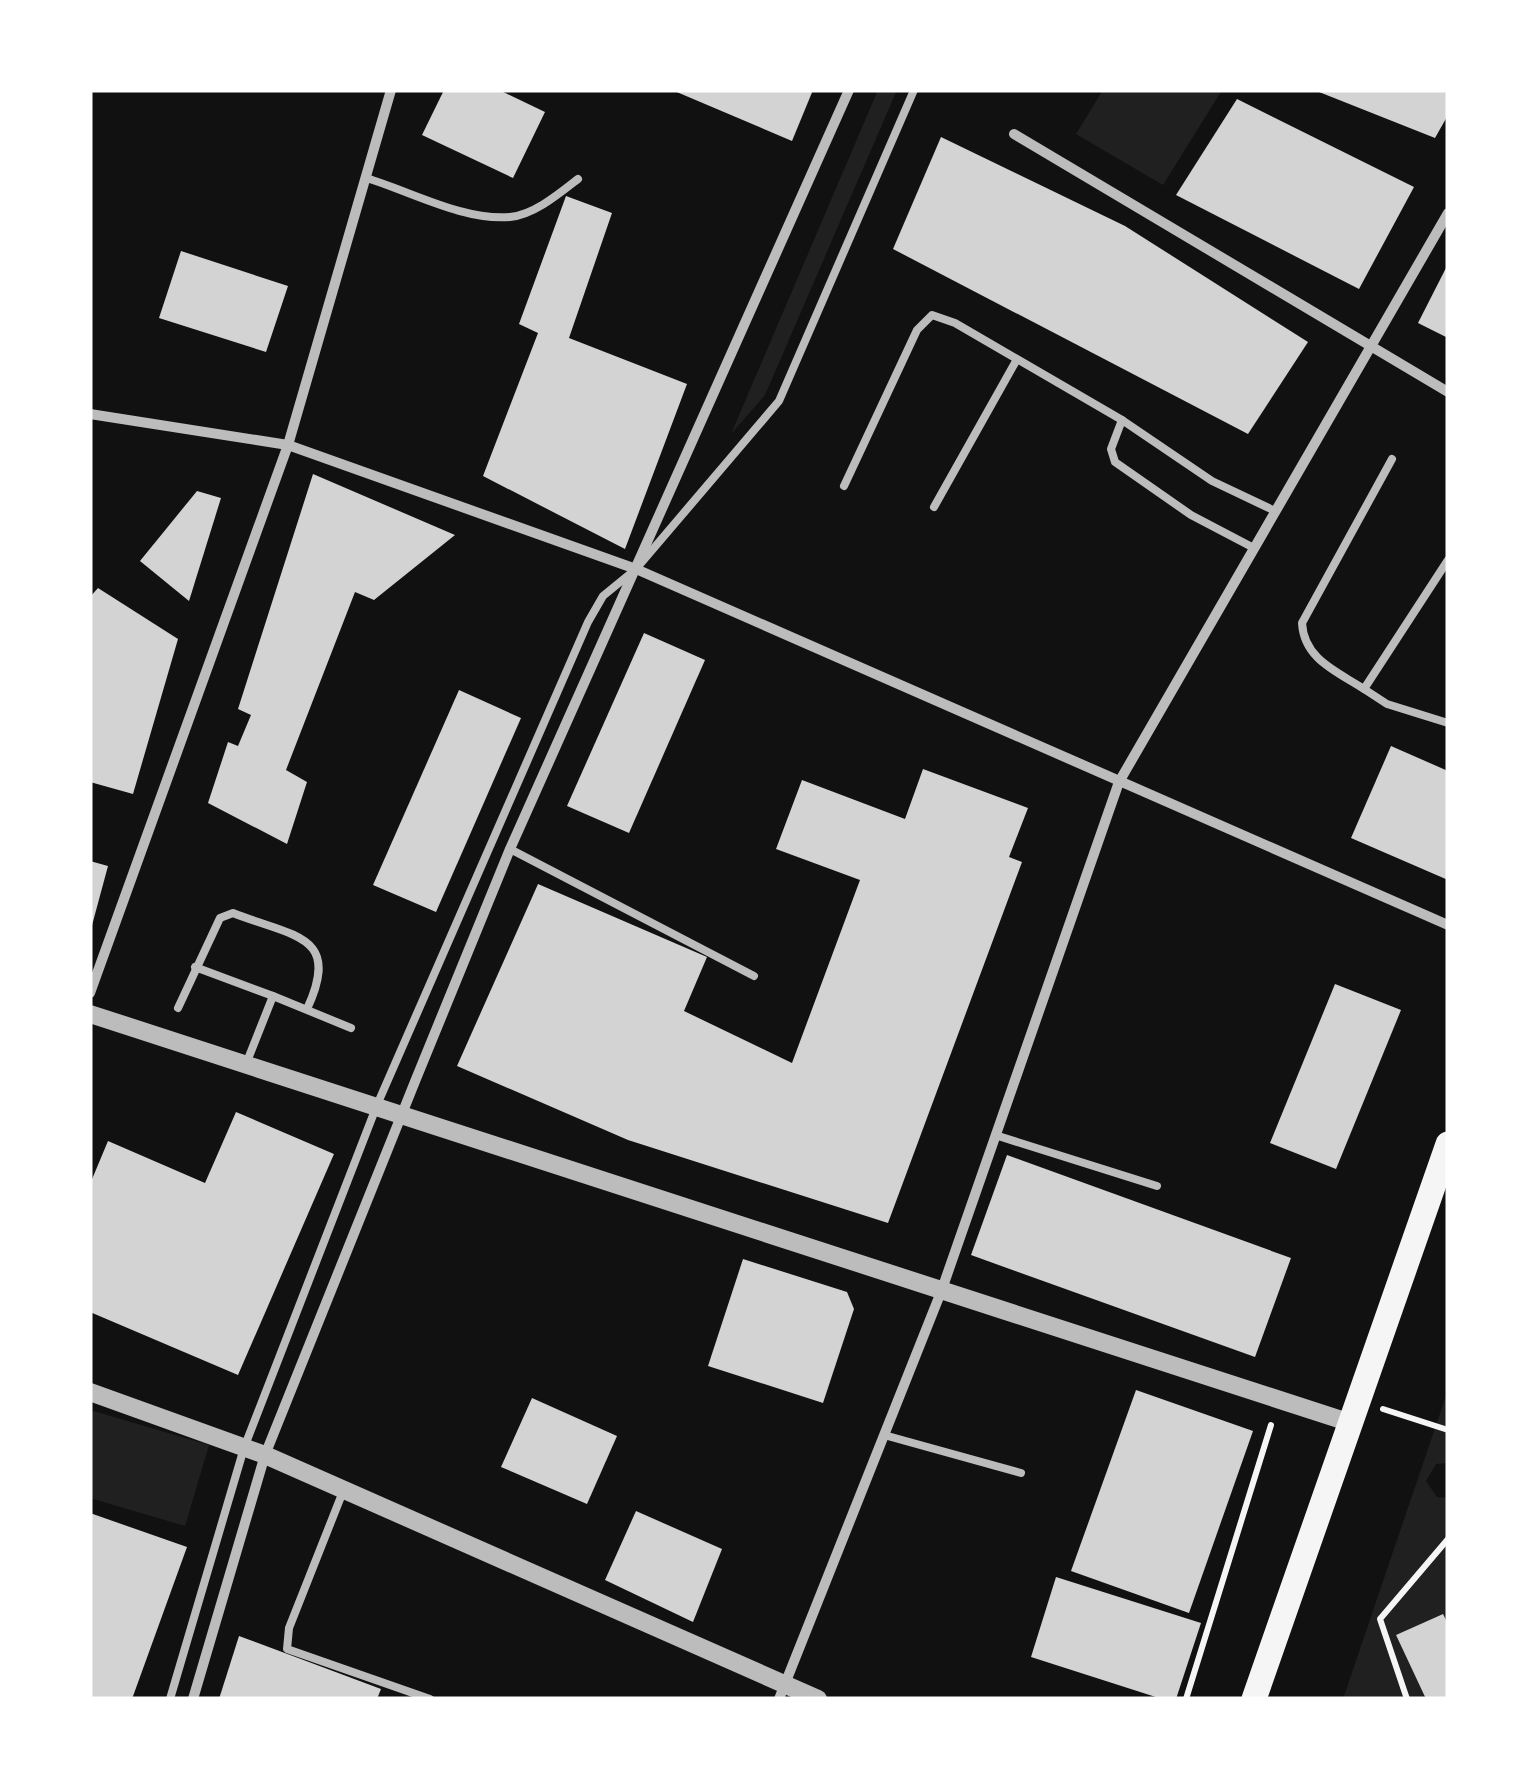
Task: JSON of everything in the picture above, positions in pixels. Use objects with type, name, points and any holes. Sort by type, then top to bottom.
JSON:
[{"type":"main road","points":[[1254,1699],[1448,1144]]},
{"type":"street","points":[[90,993],[288,445],[391,90]]},
{"type":"street","points":[[194,1699],[265,1455],[510,849],[849,90]]},
{"type":"street","points":[[1014,134],[1448,392]]},
{"type":"street","points":[[782,1691],[940,1292],[1119,782],[1368,345],[1448,213]]},
{"type":"street","points":[[90,414],[288,445],[636,569],[1448,925]]},
{"type":"street","points":[[90,1014],[940,1292],[1354,1412]]},
{"type":"street","points":[[90,1392],[265,1455],[782,1691],[818,1699]]},
{"type":"lane","points":[[170,1699],[244,1448],[377,1105],[588,622],[603,596],[636,569],[780,401],[914,90]]},
{"type":"lane","points":[[366,178],[472,213],[512,218],[553,199],[578,178]]},
{"type":"lane","points":[[844,486],[916,330],[932,316],[955,323],[1122,420],[1212,481],[1273,510]]},
{"type":"lane","points":[[934,507],[1016,361]]},
{"type":"lane","points":[[1122,420],[1111,450],[1115,462],[1191,514],[1252,547]]},
{"type":"lane","points":[[1392,458],[1302,624],[1303,640],[1314,656],[1387,704],[1448,723]]},
{"type":"lane","points":[[1364,689],[1448,560]]},
{"type":"lane","points":[[510,849],[754,976]]},
{"type":"lane","points":[[178,1008],[220,918],[233,912],[314,946],[322,960],[322,970],[307,1009]]},
{"type":"lane","points":[[195,967],[351,1028]]},
{"type":"lane","points":[[246,1064],[273,996]]},
{"type":"lane","points":[[995,1135],[1157,1186]]},
{"type":"lane","points":[[884,1435],[1021,1472]]},
{"type":"lane","points":[[344,1489],[289,1628],[287,1649],[430,1699]]},
{"type":"path","points":[[1354,1412],[1448,1430]]},
{"type":"path","points":[[1186,1699],[1273,1426],[1254,1419]]},
{"type":"path","points":[[1407,1699],[1380,1619],[1448,1539]]},
{"type":"shaded area","points":[[878,90],[897,90],[765,395],[731,434]]},
{"type":"shaded area","points":[[1103,90],[1222,90],[1163,185],[1076,134]]},
{"type":"shaded area","points":[[1448,1390],[1448,1463],[1436,1464],[1426,1481],[1437,1497],[1448,1498],[1448,1624],[1442,1614],[1396,1635],[1426,1699],[1343,1699]]},
{"type":"shaded area","points":[[90,1410],[209,1445],[185,1526],[90,1498]]},
{"type":"building","points":[[444,90],[499,90],[545,112],[513,178],[422,135]]},
{"type":"building","points":[[672,90],[813,90],[792,141]]},
{"type":"building","points":[[1314,90],[1448,90],[1448,115],[1435,138]]},
{"type":"building","points":[[1237,99],[1414,187],[1359,289],[1176,195]]},
{"type":"building","points":[[941,137],[1125,226],[1308,342],[1248,434],[893,249]]},
{"type":"building","points":[[566,196],[612,213],[569,338],[687,384],[625,549],[483,476],[538,333],[519,324]]},
{"type":"building","points":[[181,251],[288,286],[266,352],[159,318]]},
{"type":"building","points":[[1448,264],[1448,338],[1418,323]]},
{"type":"building","points":[[313,474],[455,535],[374,600],[355,592],[286,770],[307,782],[287,844],[208,803],[228,742],[238,746],[251,715],[238,709]]},
{"type":"building","points":[[197,491],[221,498],[189,601],[140,561]]},
{"type":"building","points":[[98,588],[178,639],[133,794],[90,782],[90,597]]},
{"type":"building","points":[[644,633],[705,660],[629,833],[567,806]]},
{"type":"building","points":[[459,690],[521,718],[436,912],[373,885]]},
{"type":"building","points":[[1391,746],[1448,771],[1448,880],[1351,838]]},
{"type":"building","points":[[923,769],[1028,808],[1009,857],[1022,862],[888,1223],[628,1140],[457,1066],[538,884],[707,957],[684,1011],[792,1063],[860,880],[776,849],[802,780],[905,819]]},
{"type":"building","points":[[90,861],[108,866],[91,929],[90,929]]},
{"type":"building","points":[[1335,984],[1401,1010],[1336,1169],[1270,1143]]},
{"type":"building","points":[[236,1112],[334,1154],[238,1375],[90,1312],[90,1184],[108,1141],[205,1183]]},
{"type":"building","points":[[1007,1155],[1291,1258],[1255,1357],[971,1255]]},
{"type":"building","points":[[743,1259],[847,1292],[854,1309],[823,1403],[708,1366]]},
{"type":"building","points":[[1136,1390],[1253,1431],[1189,1613],[1071,1571]]},
{"type":"building","points":[[532,1398],[617,1436],[587,1504],[501,1467]]},
{"type":"building","points":[[636,1511],[722,1549],[693,1622],[605,1580]]},
{"type":"building","points":[[90,1513],[187,1547],[132,1699],[90,1699]]},
{"type":"building","points":[[1056,1577],[1201,1623],[1176,1699],[1162,1699],[1031,1657]]},
{"type":"building","points":[[1443,1614],[1448,1624],[1448,1699],[1426,1699],[1396,1635]]},
{"type":"building","points":[[239,1636],[381,1689],[377,1699],[219,1699]]}]
